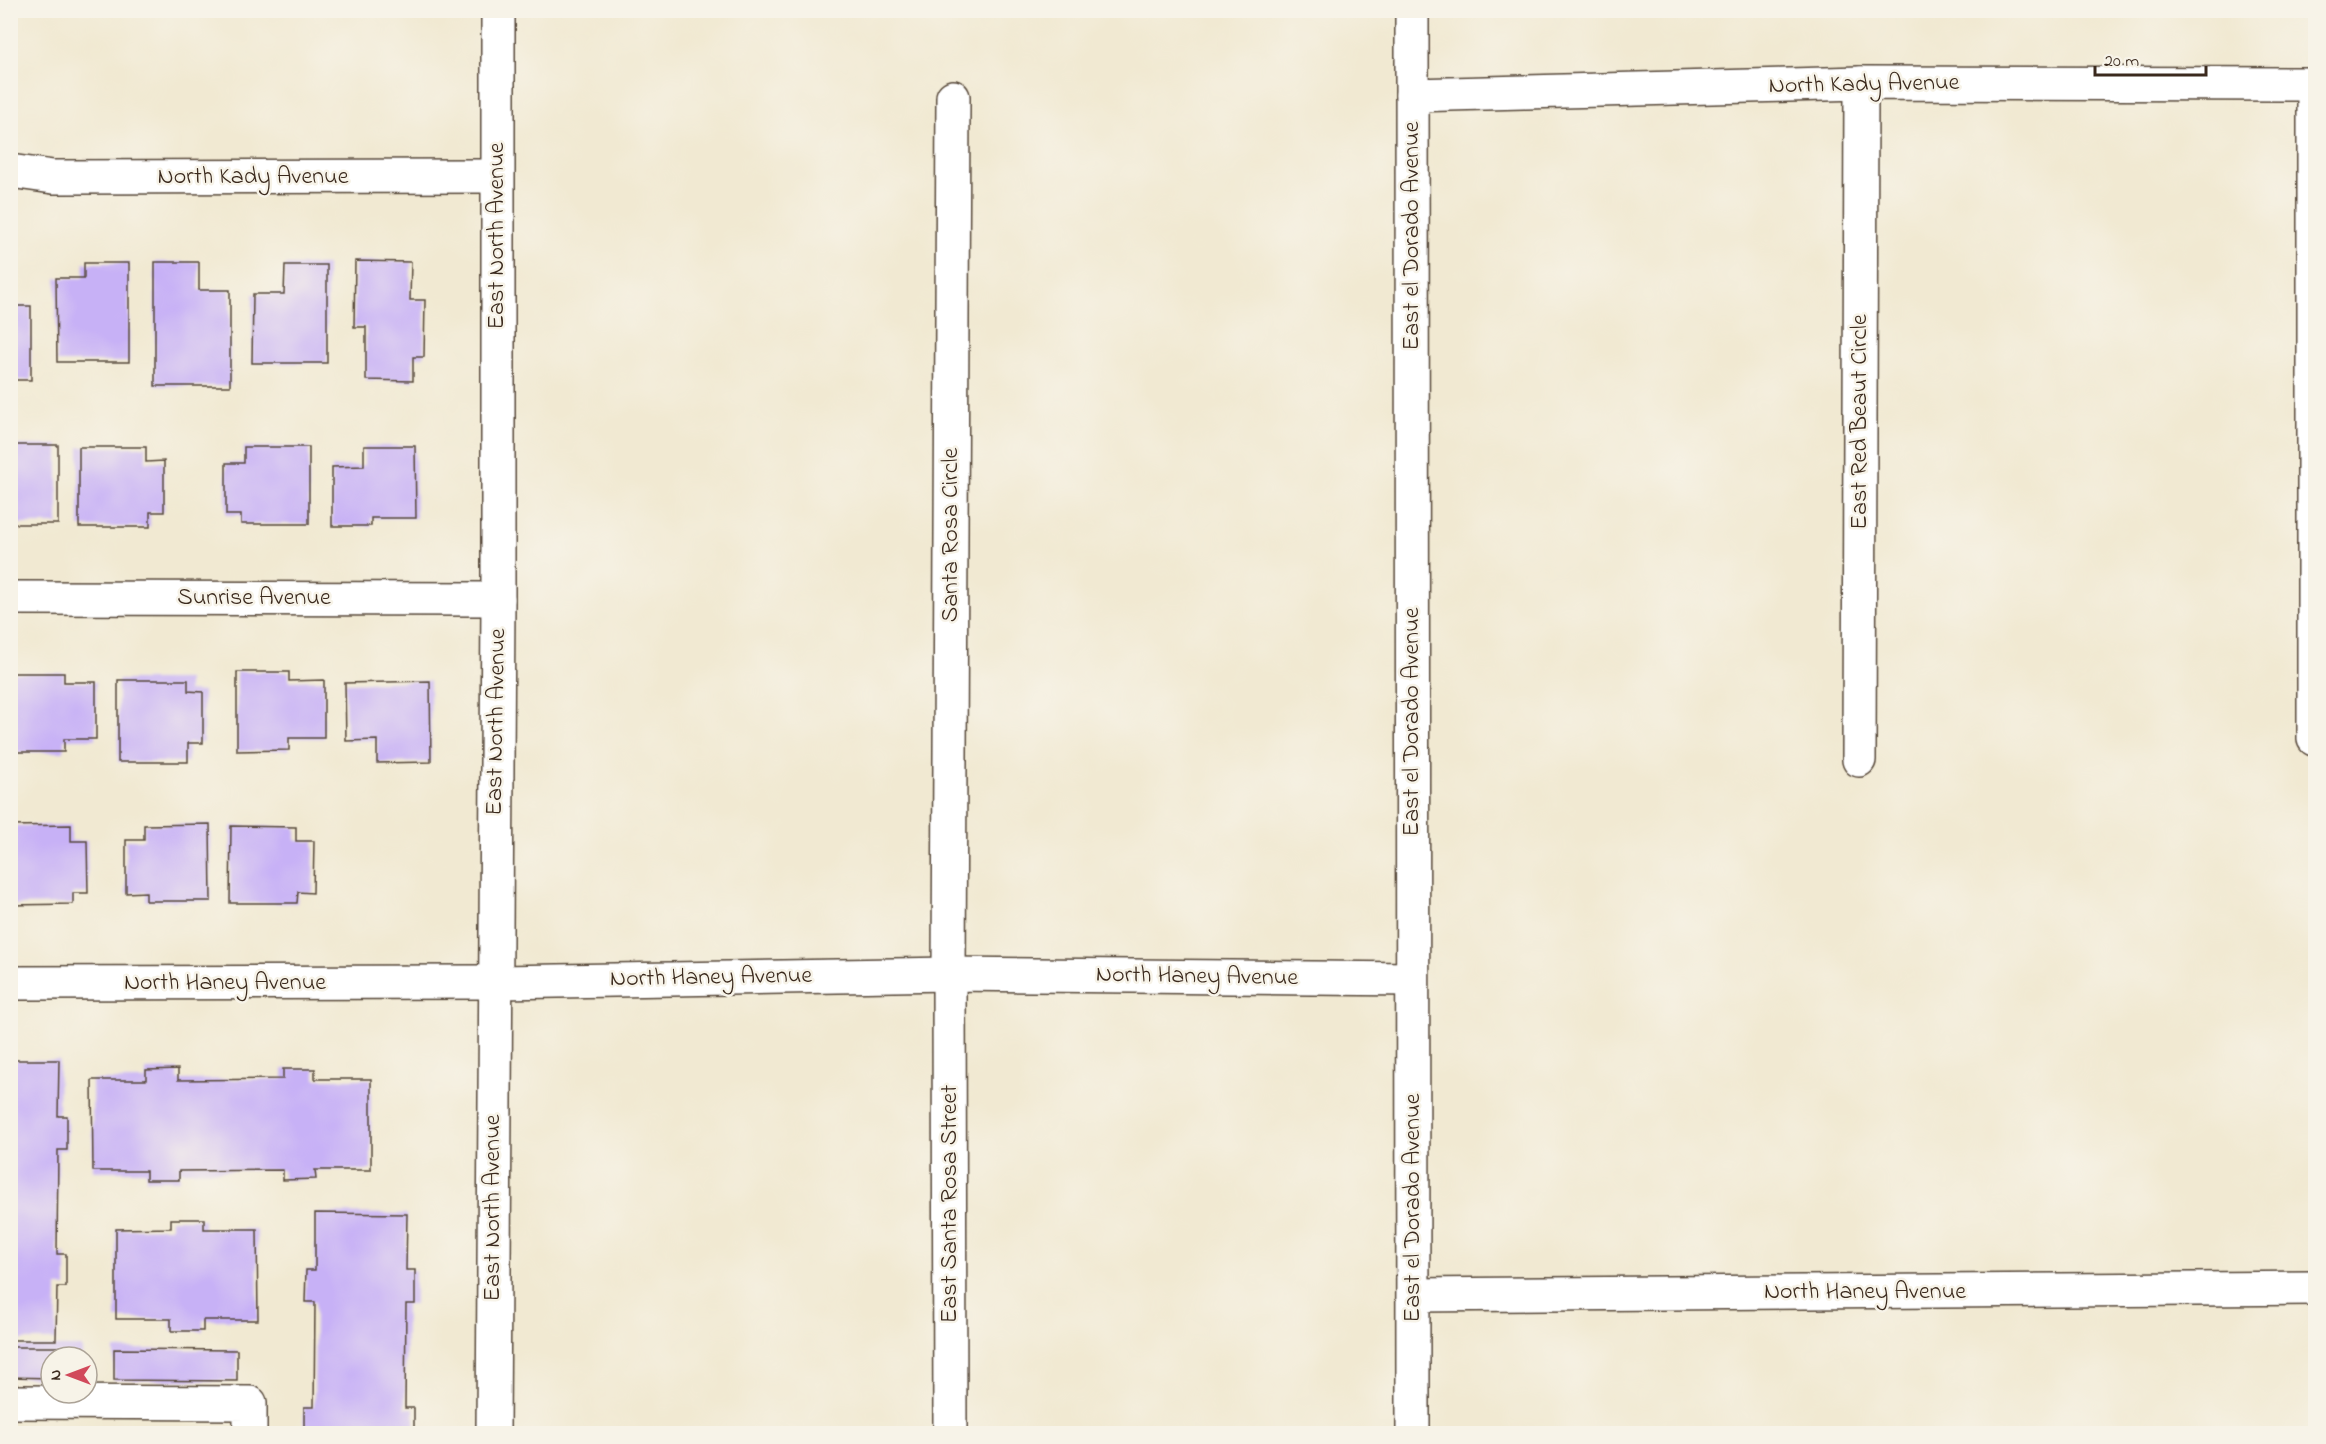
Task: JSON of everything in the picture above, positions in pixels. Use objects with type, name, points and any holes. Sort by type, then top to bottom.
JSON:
[{"type":"street","name":"East North Avenue","points":[[493,1434],[498,599],[496,176],[498,10]]},
{"type":"street","name":"East el Dorado Avenue","points":[[1412,10],[1413,1434]]},
{"type":"street","name":"North Kady Avenue","points":[[1412,95],[1861,83],[2315,84]]},
{"type":"street","name":"East Red Beaut Circle","points":[[1859,760],[1861,83]]},
{"type":"street","points":[[2314,739],[2315,84]]},
{"type":"street","name":"Santa Rosa Circle","points":[[949,974],[953,97]]},
{"type":"street","name":"North Kady Avenue","points":[[10,171],[53,177],[496,176]]},
{"type":"street","name":"Sunrise Avenue","points":[[10,598],[498,599]]},
{"type":"street","name":"North Haney Avenue","points":[[10,983],[495,982],[949,974],[1412,979]]},
{"type":"street","name":"East Santa Rosa Street","points":[[949,974],[950,1434]]},
{"type":"street","name":"North Haney Avenue","points":[[1414,1295],[2316,1288]]},
{"type":"street","points":[[10,1402],[250,1403],[250,1434]]},
{"type":"building","points":[[355,261],[411,262],[410,300],[425,300],[424,357],[413,357],[413,381],[366,380],[366,327],[354,327]]},
{"type":"building","points":[[155,262],[199,262],[199,290],[230,290],[230,386],[155,386]]},
{"type":"building","points":[[84,263],[129,263],[129,362],[57,362],[56,278],[84,278]]},
{"type":"building","points":[[285,265],[327,265],[327,363],[252,363],[253,294],[284,294]]},
{"type":"building","points":[[10,306],[31,306],[31,380],[10,380]]},
{"type":"building","points":[[10,445],[58,445],[58,524],[10,524]]},
{"type":"building","points":[[364,446],[415,446],[416,518],[371,518],[371,526],[332,526],[332,467],[364,466]]},
{"type":"building","points":[[79,447],[146,447],[146,462],[164,461],[164,512],[150,512],[150,527],[79,527]]},
{"type":"building","points":[[244,447],[309,447],[309,524],[241,524],[241,515],[226,515],[226,463],[244,463]]},
{"type":"building","points":[[237,672],[289,672],[289,681],[324,680],[324,738],[289,738],[289,750],[237,751]]},
{"type":"building","points":[[10,673],[64,673],[64,682],[96,682],[96,739],[64,739],[64,752],[10,752]]},
{"type":"building","points":[[118,680],[188,680],[188,691],[203,692],[203,743],[188,743],[188,762],[118,762]]},
{"type":"building","points":[[430,681],[431,762],[377,763],[377,740],[346,741],[345,683]]},
{"type":"building","points":[[210,824],[211,901],[146,901],[146,892],[126,893],[126,840],[144,840],[144,825]]},
{"type":"building","points":[[71,825],[71,841],[87,841],[88,893],[73,893],[73,904],[10,905],[10,826]]},
{"type":"building","points":[[231,826],[296,827],[296,841],[314,841],[313,893],[298,892],[297,903],[230,903]]},
{"type":"building","points":[[10,1060],[59,1060],[58,1116],[67,1116],[67,1150],[58,1150],[57,1254],[66,1254],[66,1287],[57,1287],[56,1340],[10,1340]]},
{"type":"building","points":[[178,1069],[178,1080],[283,1079],[283,1069],[315,1069],[315,1079],[371,1079],[371,1170],[315,1170],[316,1179],[283,1180],[283,1170],[179,1171],[179,1180],[146,1180],[146,1171],[93,1171],[92,1080],[146,1080],[146,1070]]},
{"type":"building","points":[[315,1213],[407,1214],[406,1270],[415,1270],[415,1304],[406,1304],[405,1408],[414,1408],[414,1434],[304,1434],[304,1407],[314,1407],[315,1302],[305,1302],[306,1270],[315,1270]]},
{"type":"building","points":[[171,1219],[204,1219],[204,1229],[257,1229],[258,1320],[203,1320],[203,1331],[171,1331],[171,1319],[116,1319],[116,1229],[171,1228]]},
{"type":"building","points":[[10,1347],[39,1347],[39,1378],[10,1377]]},
{"type":"building","points":[[114,1349],[237,1350],[237,1381],[114,1380]]}]
